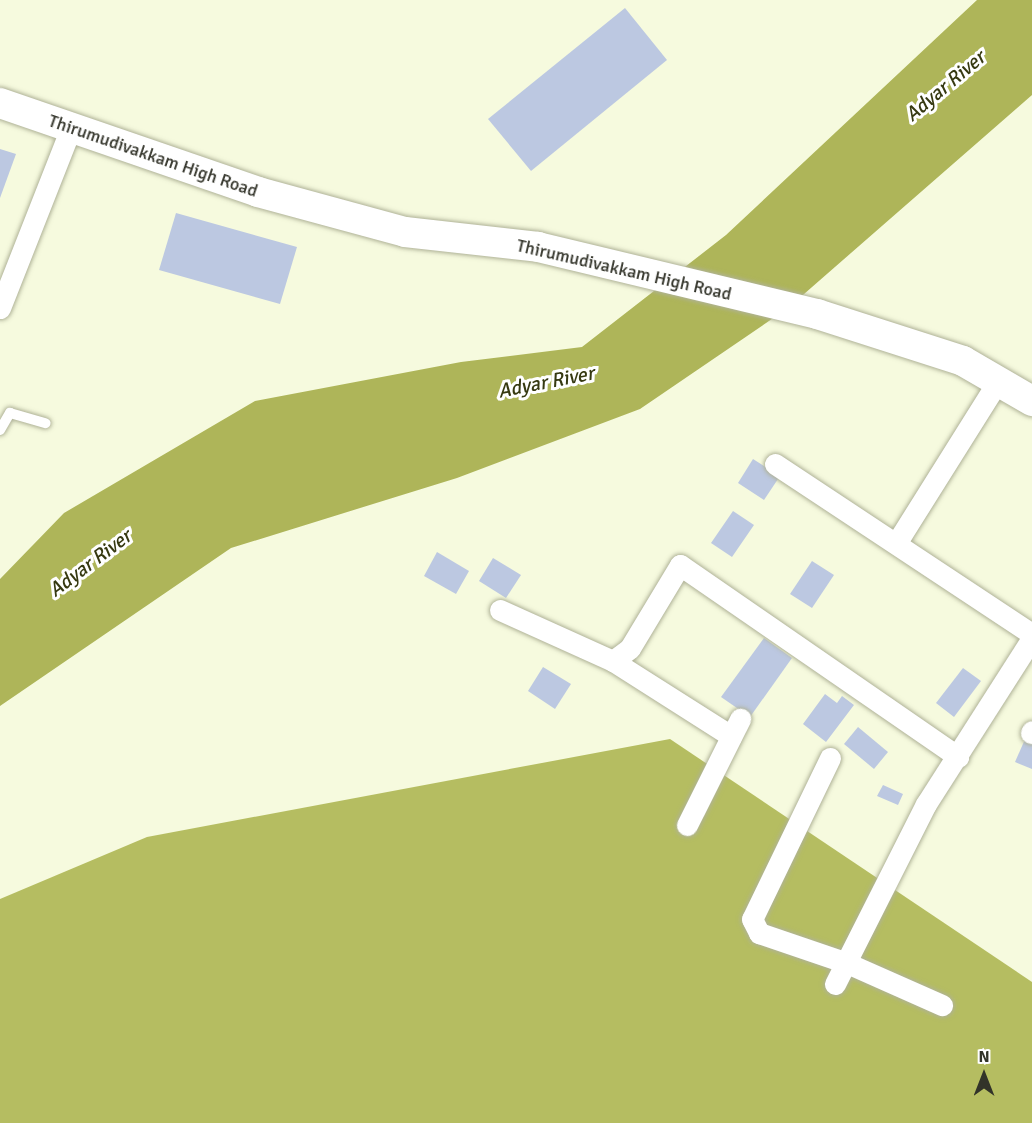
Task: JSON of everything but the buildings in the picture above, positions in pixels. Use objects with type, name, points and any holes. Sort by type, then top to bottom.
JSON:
[{"type":"main road","name":"Thirumudivakkam High Road","points":[[0,103],[258,192],[405,232],[538,247],[817,314],[963,361],[1032,401]]},
{"type":"street","points":[[0,308],[71,128]]},
{"type":"street","points":[[897,542],[998,381]]},
{"type":"street","points":[[776,464],[897,542],[982,604],[1032,636],[958,757],[926,804],[835,984]]},
{"type":"street","points":[[613,661],[630,648],[680,565],[958,757]]},
{"type":"street","points":[[500,610],[613,661],[735,728],[687,825]]},
{"type":"street","points":[[830,759],[752,919],[759,933],[847,963],[942,1005]]},
{"type":"lane","points":[[0,430],[10,413],[46,423]]},
{"type":"shaded area","points":[[670,739],[1032,982],[1032,1123],[0,1123],[0,899],[147,837]]},
{"type":"water","name":"Adyar River","points":[[977,0],[1032,0],[1032,95],[788,308],[640,409],[457,478],[231,548],[0,706],[0,579],[64,513],[255,401],[461,362],[582,347],[726,235]]}]
